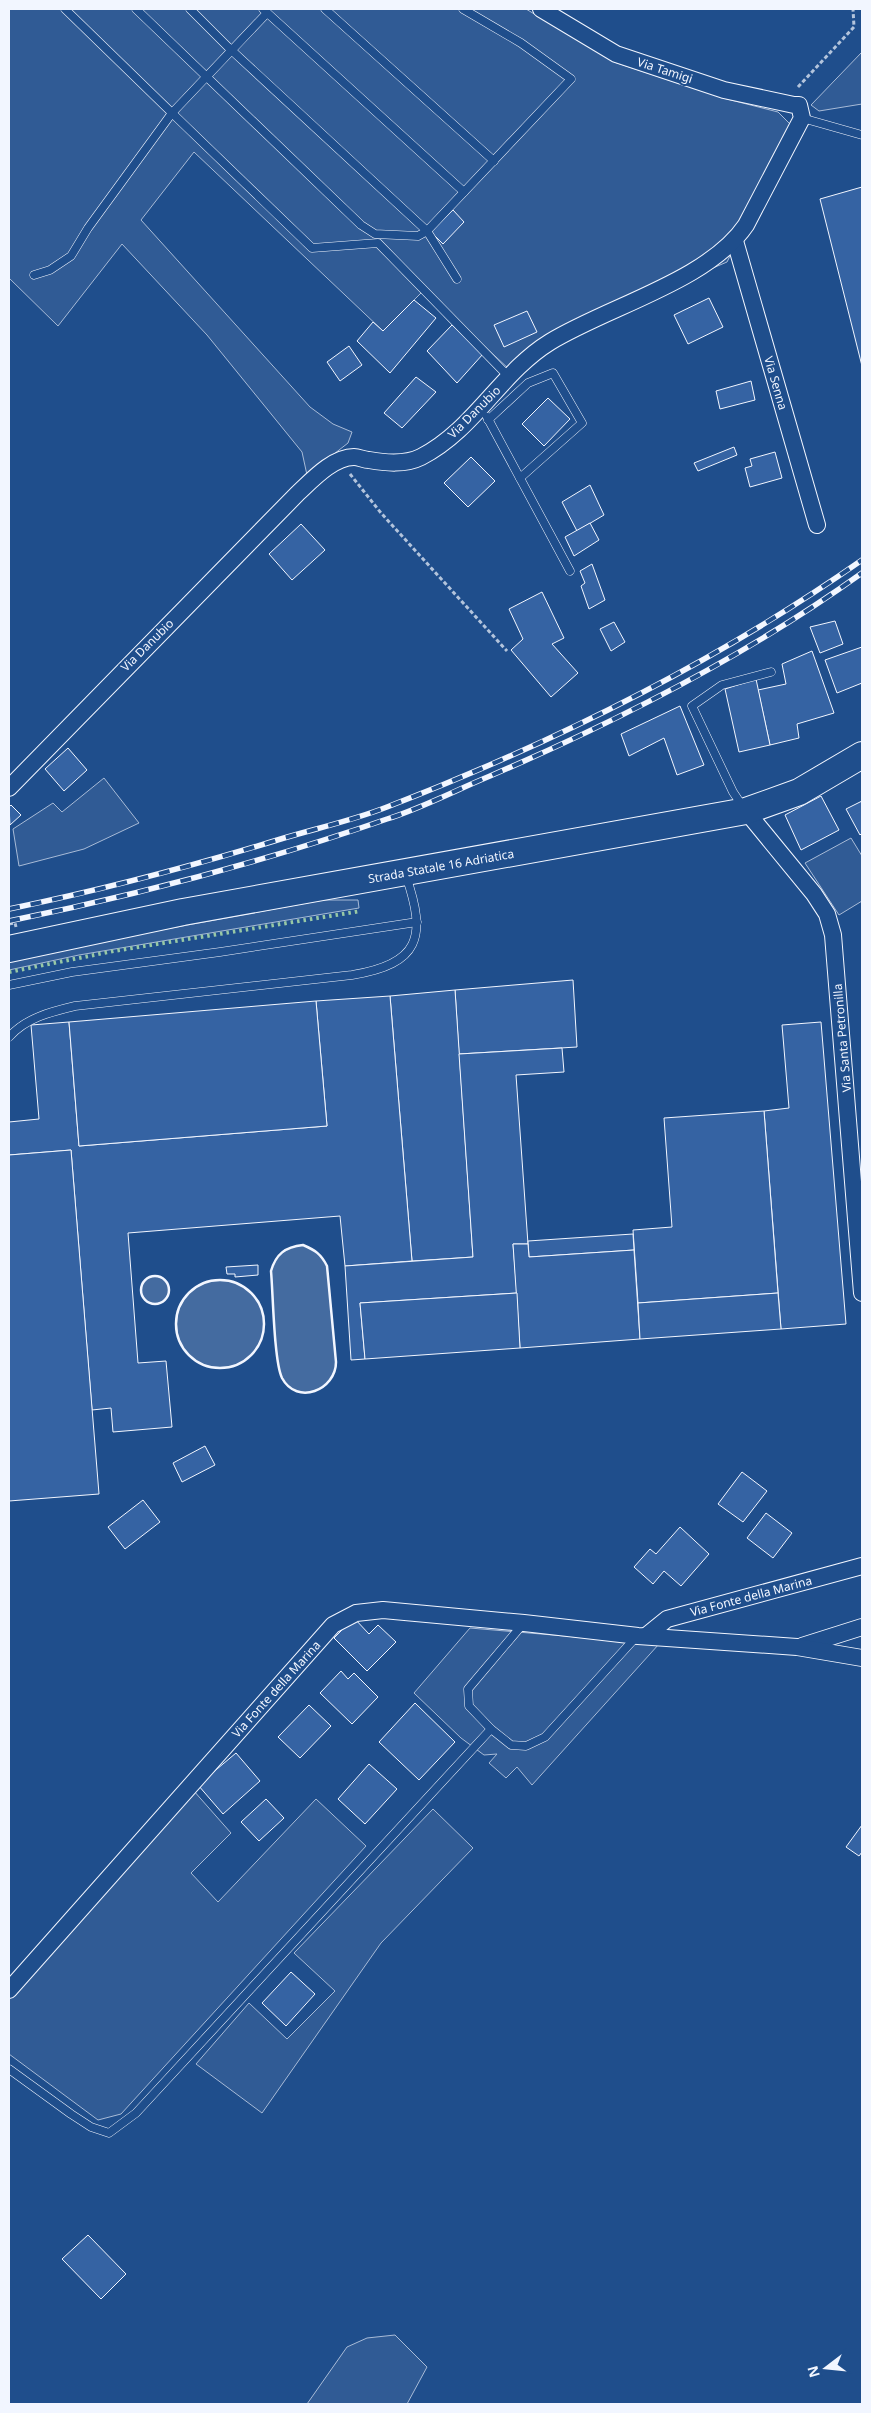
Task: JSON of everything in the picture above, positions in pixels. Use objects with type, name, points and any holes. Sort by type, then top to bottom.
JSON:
[{"type":"main road","name":"Strada Statale 16 Adriatica","points":[[9,949],[183,912],[746,811],[799,792],[862,755]]},
{"type":"street","name":"Via Tamigi","points":[[541,9],[616,54],[724,90],[794,106],[798,105]]},
{"type":"street","name":"Via Danubio","points":[[9,788],[298,493],[329,467],[354,457],[387,462],[410,461],[447,440],[485,413],[509,376],[550,342],[594,318],[698,270],[735,241],[746,225],[798,105]]},
{"type":"street","name":"Via Senna","points":[[735,241],[816,525]]},
{"type":"street","name":"Via Santa Petronilla","points":[[746,811],[814,894],[827,914],[833,935],[862,1293]]},
{"type":"street","name":"Via Fonte della Marina","points":[[642,1636],[667,1619],[862,1566]]},
{"type":"street","name":"Via Fonte della Marina","points":[[9,1990],[333,1625],[356,1613],[383,1610],[524,1622],[642,1636],[797,1648],[862,1658]]},
{"type":"street","name":"Via Fonte della Marina","points":[[797,1648],[862,1627]]},
{"type":"lane","points":[[65,9],[312,248],[378,243],[509,376]]},
{"type":"lane","points":[[136,9],[361,225],[375,234],[418,236],[427,230],[571,80],[521,43],[464,9]]},
{"type":"lane","points":[[190,9],[232,51],[427,230],[456,279]]},
{"type":"lane","points":[[325,9],[494,161]]},
{"type":"lane","points":[[34,275],[50,270],[71,256],[88,228],[172,114],[232,51],[265,11],[464,192]]},
{"type":"lane","points":[[798,105],[862,135]]},
{"type":"lane","points":[[520,478],[582,423],[553,373],[528,383],[485,413],[570,571]]},
{"type":"lane","points":[[746,811],[733,792],[692,706],[722,685],[771,672]]},
{"type":"lane","points":[[9,1037],[19,1026],[48,1013],[75,1006],[352,975],[384,968],[401,959],[410,949],[416,934],[417,922],[414,901],[405,872]]},
{"type":"lane","points":[[9,985],[72,972],[417,922]]},
{"type":"lane","points":[[524,1622],[468,1689],[469,1706],[491,1729],[511,1745],[526,1746],[545,1736],[642,1636]]},
{"type":"lane","points":[[9,2069],[91,2126],[109,2133],[121,2125],[136,2113],[491,1729]]},
{"type":"path","points":[[798,105],[854,27],[853,9]]},
{"type":"path","points":[[340,462],[380,513],[507,651]]},
{"type":"shaded area","points":[[9,9],[526,9],[614,62],[723,98],[778,112],[790,124],[788,140],[727,262],[600,316],[510,370],[424,290],[383,331],[194,152],[141,220],[310,407],[333,424],[352,432],[348,443],[307,475],[302,452],[207,335],[122,244],[58,326],[9,278]]},
{"type":"shaded area","points":[[862,52],[862,104],[819,111],[811,105]]},
{"type":"shaded area","points":[[104,778],[139,823],[84,849],[19,866],[13,829],[53,803],[62,812]]},
{"type":"shaded area","points":[[851,838],[862,856],[862,901],[839,915],[805,863]]},
{"type":"shaded area","points":[[323,900],[358,900],[359,908],[79,955],[9,970],[9,958]]},
{"type":"shaded area","points":[[303,1245],[317,1253],[327,1266],[336,1362],[330,1380],[323,1387],[306,1393],[297,1391],[289,1386],[282,1378],[279,1370],[271,1271],[282,1252]]},
{"type":"shaded area","points":[[155,1276],[165,1280],[169,1290],[165,1300],[155,1304],[145,1300],[141,1290],[145,1280]]},
{"type":"shaded area","points":[[220,1280],[237,1283],[251,1293],[261,1307],[264,1324],[261,1341],[251,1355],[237,1365],[220,1368],[203,1365],[189,1355],[179,1341],[176,1324],[179,1307],[189,1293],[203,1283]]},
{"type":"shaded area","points":[[470,1628],[659,1644],[532,1785],[517,1767],[506,1778],[489,1763],[497,1754],[484,1755],[461,1738],[414,1693]]},
{"type":"shaded area","points":[[193,1790],[231,1833],[191,1873],[218,1902],[316,1799],[366,1846],[121,2114],[98,2120],[9,2054],[9,1996]]},
{"type":"shaded area","points":[[433,1809],[473,1848],[381,1943],[262,2113],[196,2064],[249,2003],[287,2039],[335,1991],[294,1953]]},
{"type":"shaded area","points":[[395,2335],[427,2367],[407,2404],[307,2404],[347,2347],[367,2338]]},
{"type":"building","points":[[862,187],[862,366],[820,199]]},
{"type":"building","points":[[453,210],[464,222],[443,244],[431,232]]},
{"type":"building","points":[[709,298],[723,327],[688,344],[674,315]]},
{"type":"building","points":[[414,300],[436,318],[390,373],[357,341],[373,322],[383,331]]},
{"type":"building","points":[[527,311],[537,332],[504,347],[494,325]]},
{"type":"building","points":[[452,325],[483,354],[457,383],[427,351]]},
{"type":"building","points":[[349,346],[362,365],[340,381],[327,362]]},
{"type":"building","points":[[416,377],[436,392],[402,428],[384,413]]},
{"type":"building","points":[[751,381],[755,400],[720,409],[716,391]]},
{"type":"building","points":[[548,398],[570,419],[544,446],[522,424]]},
{"type":"building","points":[[734,447],[737,455],[698,471],[694,463]]},
{"type":"building","points":[[775,452],[782,478],[750,487],[745,468],[752,466],[750,459]]},
{"type":"building","points":[[471,457],[495,481],[468,507],[444,483]]},
{"type":"building","points":[[590,485],[604,515],[577,531],[562,502]]},
{"type":"building","points":[[590,523],[599,540],[574,556],[565,537]]},
{"type":"building","points":[[301,524],[325,550],[292,580],[269,554]]},
{"type":"building","points":[[592,564],[605,600],[589,609],[581,586],[585,583],[580,571]]},
{"type":"building","points":[[542,592],[564,638],[552,644],[578,673],[551,697],[511,650],[523,639],[509,609]]},
{"type":"building","points":[[835,621],[843,644],[820,653],[810,627]]},
{"type":"building","points":[[614,622],[625,642],[611,651],[600,629]]},
{"type":"building","points":[[862,647],[862,683],[837,693],[825,660]]},
{"type":"building","points":[[812,651],[834,713],[797,724],[799,738],[770,745],[758,690],[786,684],[782,664]]},
{"type":"building","points":[[756,679],[770,745],[739,752],[725,689]]},
{"type":"building","points":[[680,706],[704,765],[677,775],[664,738],[629,756],[621,734]]},
{"type":"building","points":[[68,748],[87,770],[64,791],[45,769]]},
{"type":"building","points":[[821,796],[839,830],[801,850],[785,815]]},
{"type":"building","points":[[862,801],[862,833],[860,835],[846,809]]},
{"type":"building","points":[[11,805],[21,815],[10,825],[9,807]]},
{"type":"building","points":[[573,980],[577,1047],[459,1054],[455,990]]},
{"type":"building","points":[[455,990],[473,1257],[412,1261],[390,996]]},
{"type":"building","points":[[390,996],[412,1261],[345,1266],[340,1216],[128,1233],[138,1363],[166,1361],[172,1427],[113,1432],[111,1408],[92,1410],[71,1150],[9,1155],[9,1122],[39,1119],[31,1025],[69,1022],[79,1146],[327,1126],[316,1001]]},
{"type":"building","points":[[316,1001],[327,1126],[79,1146],[69,1022]]},
{"type":"building","points":[[821,1022],[846,1324],[781,1329],[764,1111],[789,1108],[782,1025]]},
{"type":"building","points":[[562,1048],[564,1072],[516,1075],[528,1244],[513,1244],[517,1293],[360,1303],[365,1359],[351,1360],[345,1266],[473,1257],[459,1054]]},
{"type":"building","points":[[764,1111],[778,1293],[638,1303],[633,1230],[672,1227],[664,1118]]},
{"type":"building","points":[[71,1150],[99,1494],[9,1501],[9,1155]]},
{"type":"building","points":[[633,1234],[634,1250],[529,1257],[528,1241]]},
{"type":"building","points":[[513,1244],[528,1244],[529,1257],[634,1250],[640,1339],[520,1348]]},
{"type":"building","points":[[258,1265],[258,1275],[235,1277],[235,1274],[227,1274],[226,1267]]},
{"type":"building","points":[[517,1293],[520,1348],[365,1359],[360,1303]]},
{"type":"building","points":[[778,1293],[781,1329],[640,1339],[638,1303]]},
{"type":"building","points":[[205,1446],[215,1465],[182,1482],[173,1463]]},
{"type":"building","points":[[742,1472],[767,1491],[743,1522],[718,1504]]},
{"type":"building","points":[[143,1500],[160,1522],[125,1549],[108,1527]]},
{"type":"building","points":[[766,1513],[792,1533],[773,1558],[747,1538]]},
{"type":"building","points":[[680,1527],[709,1554],[681,1586],[664,1571],[653,1584],[634,1567],[650,1549],[656,1554]]},
{"type":"building","points":[[354,1618],[369,1634],[378,1625],[396,1642],[367,1671],[334,1638]]},
{"type":"building","points":[[341,1671],[348,1679],[354,1673],[378,1697],[352,1724],[320,1693]]},
{"type":"building","points":[[415,1703],[455,1742],[419,1780],[379,1742]]},
{"type":"building","points":[[309,1705],[331,1726],[300,1758],[278,1737]]},
{"type":"building","points":[[236,1753],[260,1781],[223,1814],[198,1785]]},
{"type":"building","points":[[369,1764],[397,1789],[365,1824],[338,1799]]},
{"type":"building","points":[[266,1799],[284,1818],[259,1841],[241,1822]]},
{"type":"building","points":[[862,1825],[862,1852],[859,1856],[846,1847]]},
{"type":"building","points":[[291,1972],[315,1994],[286,2026],[262,2003]]},
{"type":"building","points":[[88,2235],[126,2274],[101,2299],[62,2259]]},
{"type":"railway","points":[[9,909],[147,877],[349,820],[449,782],[511,756],[632,698],[750,633],[862,560]]},
{"type":"railway","points":[[9,921],[152,889],[200,876],[340,835],[413,810],[538,755],[682,684],[774,631],[862,573]]},
{"type":"hedge","points":[[9,972],[114,951],[361,911]]},
{"type":"wall","points":[[303,1245],[317,1253],[327,1266],[336,1362],[330,1380],[323,1387],[306,1393],[297,1391],[289,1386],[282,1378],[279,1370],[271,1271],[282,1252],[303,1245]]},
{"type":"wall","points":[[155,1276],[165,1280],[169,1290],[165,1300],[155,1304],[145,1300],[141,1290],[145,1280],[155,1276]]},
{"type":"wall","points":[[220,1280],[237,1283],[251,1293],[261,1307],[264,1324],[261,1341],[251,1355],[237,1365],[220,1368],[203,1365],[189,1355],[179,1341],[176,1324],[179,1307],[189,1293],[203,1283],[220,1280]]}]
